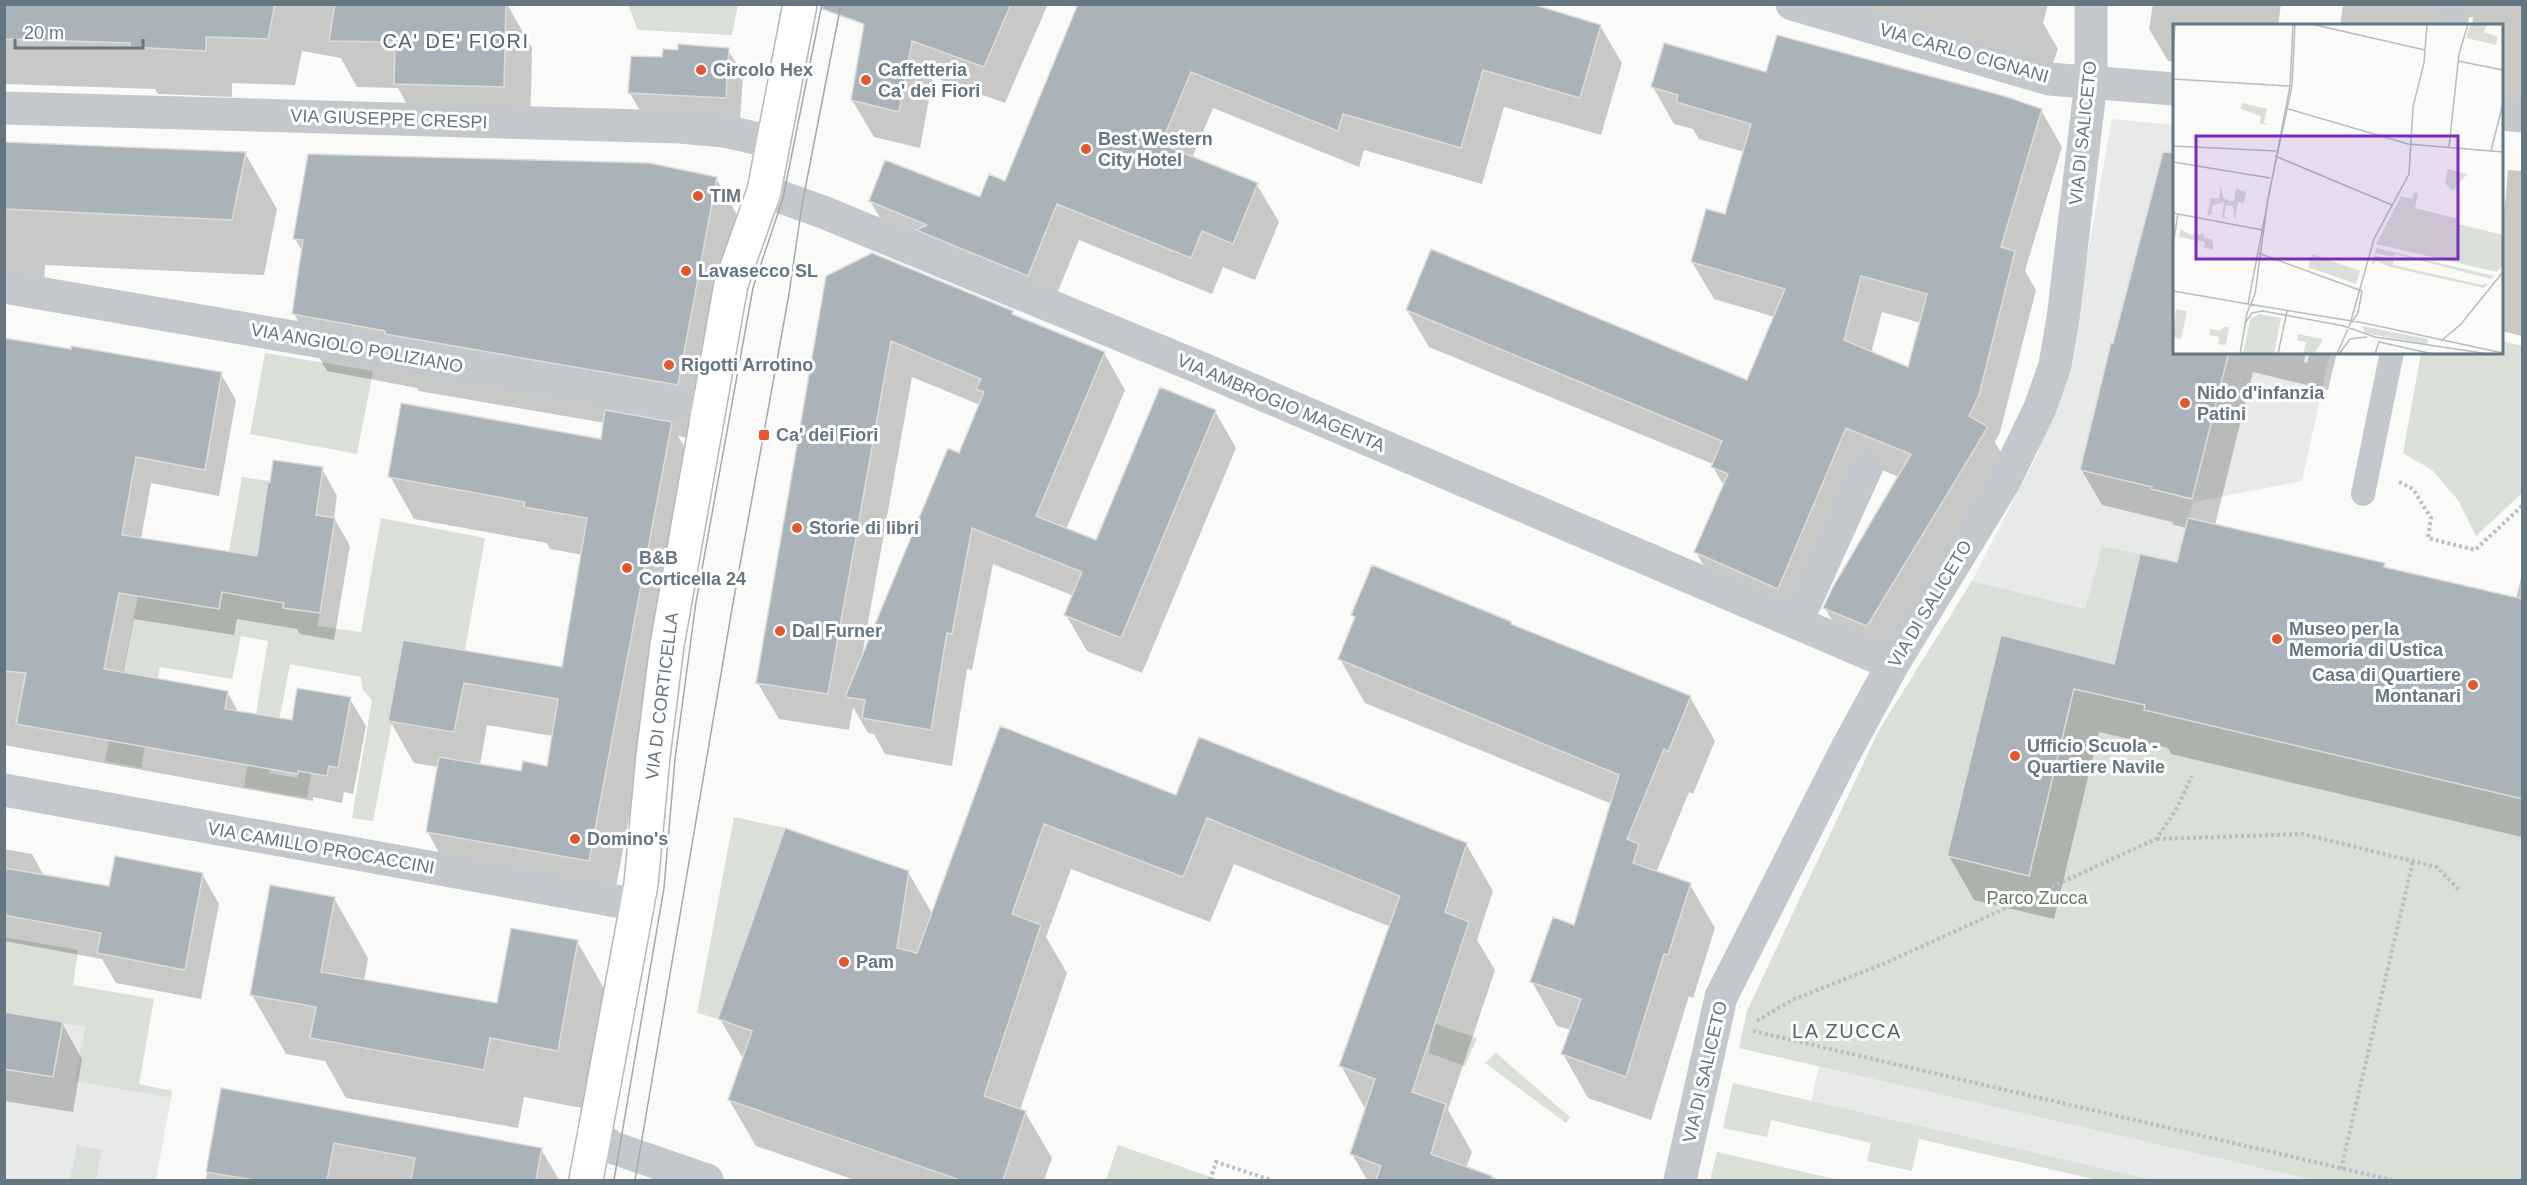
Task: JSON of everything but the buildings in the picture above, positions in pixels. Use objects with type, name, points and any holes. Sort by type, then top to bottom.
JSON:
[{"type":"main road","name":"VIA DI CORTICELLA","points":[[586,1180],[638,905],[667,645],[731,284],[764,191],[800,4]]},
{"type":"street","name":"VIA CARLO CIGNANI","points":[[1792,4],[2049,79],[2173,89]]},
{"type":"street","name":"VIA DI SALICETO","points":[[1680,1180],[1721,997],[1845,752],[1893,664],[2004,482],[2040,408],[2055,365],[2063,318],[2091,82],[2091,4]]},
{"type":"street","points":[[2451,24],[2454,4]]},
{"type":"street","name":"VIA GIUSEPPE CRESPI","points":[[4,108],[680,127],[724,131],[772,142]]},
{"type":"street","points":[[2503,114],[2523,116]]},
{"type":"street","name":"VIA AMBROGIO MAGENTA","points":[[764,191],[834,217],[1203,369],[1893,664]]},
{"type":"street","name":"VIA ANGIOLO POLIZIANO","points":[[4,287],[709,409]]},
{"type":"street","points":[[1796,623],[1868,466]]},
{"type":"street","name":"VIA CAMILLO PROCACCINI","points":[[4,790],[638,905]]},
{"type":"street","points":[[594,1133],[611,1147],[707,1180]]},
{"type":"lane","points":[[2365,483],[2392,354]]},
{"type":"path","points":[[2365,483],[2392,479],[2413,489],[2431,519],[2428,538],[2475,550],[2523,506]]},
{"type":"path","points":[[2156,839],[2176,810],[2192,776]]},
{"type":"path","points":[[1753,1023],[1792,1000],[1888,962],[2156,839],[2303,834],[2437,867],[2460,891]]},
{"type":"path","points":[[2341,1169],[2413,861]]},
{"type":"path","points":[[1743,1029],[2392,1180]]},
{"type":"path","points":[[1210,1180],[1216,1162],[1271,1180]]},
{"type":"shaded area","name":"Nido d'infanzia Patini","points":[[2112,119],[2173,125],[2173,354],[2330,354],[2302,481],[2193,502],[2177,562],[2102,546],[2085,609],[1972,581],[2038,453],[2088,251]]},
{"type":"shaded area","points":[[4,1012],[85,1026],[76,1081],[171,1098],[156,1180],[5,1180]]},
{"type":"shaded area","points":[[1819,1066],[2313,1180],[2154,1180],[1811,1101]]},
{"type":"green space","points":[[628,4],[738,5],[732,35],[638,30]]},
{"type":"green space","points":[[2503,341],[2522,346],[2522,493],[2476,536],[2458,500],[2432,470],[2403,453],[2421,354],[2503,354]]},
{"type":"green space","points":[[265,353],[373,371],[357,454],[250,434]]},
{"type":"green space","points":[[242,477],[268,481],[263,515],[283,607],[320,613],[317,626],[361,632],[381,518],[485,538],[465,650],[403,640],[389,721],[392,722],[373,821],[352,818],[372,700],[363,690],[361,677],[290,664],[269,773],[297,778],[298,771],[311,773],[307,798],[244,787],[268,641],[241,636],[232,679],[160,667],[141,768],[105,761],[138,596],[219,609]]},
{"type":"green space","name":"Parco Zucca","points":[[2102,546],[2140,554],[2106,696],[2145,705],[2145,710],[2522,799],[2522,1180],[2313,1180],[1739,1048],[1747,1011],[1879,730],[1972,581],[2085,609]]},
{"type":"green space","points":[[734,817],[785,828],[718,1019],[697,1013]]},
{"type":"green space","points":[[4,937],[78,950],[73,985],[154,999],[139,1084],[172,1091],[171,1098],[75,1081],[85,1027],[5,1012]]},
{"type":"green space","points":[[1435,1024],[1477,1038],[1465,1066],[1429,1053]]},
{"type":"green space","points":[[1496,1053],[1570,1117],[1566,1123],[1485,1063]]},
{"type":"green space","points":[[1733,1083],[2154,1180],[2097,1180],[1919,1139],[1912,1171],[1867,1161],[1871,1143],[1771,1120],[1767,1137],[1723,1128]]},
{"type":"green space","points":[[77,1145],[102,1150],[96,1180],[70,1180]]},
{"type":"green space","points":[[1118,1145],[1220,1180],[1106,1180]]},
{"type":"green space","points":[[1717,1152],[1839,1180],[1710,1180]]},
{"type":"tram line","points":[[614,1180],[664,888],[675,759],[696,602],[753,288],[783,198],[822,4]]},
{"type":"tram line","points":[[635,1180],[732,609],[789,294],[802,205],[841,4]]},
{"type":"place","name":"Circolo Hex","points":[[701,70]]},
{"type":"place","name":"Caffetteria Ca' dei Fiori","points":[[866,80]]},
{"type":"place","name":"Best Western City Hotel","points":[[1086,149]]},
{"type":"place","name":"TIM","points":[[698,196]]},
{"type":"place","name":"Lavasecco SL","points":[[686,271]]},
{"type":"place","name":"Rigotti Arrotino","points":[[669,365]]},
{"type":"place","name":"Nido d'infanzia Patini","points":[[2185,403]]},
{"type":"place","name":"Ca' dei Fiori","points":[[764,435]]},
{"type":"place","name":"Storie di libri","points":[[797,528]]},
{"type":"place","name":"B&B Corticella 24","points":[[627,568]]},
{"type":"place","name":"Dal Furner","points":[[780,631]]},
{"type":"place","name":"Museo per la Memoria di Ustica","points":[[2277,639]]},
{"type":"place","name":"Casa di Quartiere Montanari","points":[[2473,685]]},
{"type":"place","name":"Ufficio Scuola - Quartiere Navile","points":[[2015,756]]},
{"type":"place","name":"Domino's","points":[[575,839]]},
{"type":"place","name":"Pam","points":[[844,962]]},
{"type":"district","name":"CA' DE' FIORI","points":[[456,41]]},
{"type":"district","name":"LA ZUCCA","points":[[1847,1031]]}]
